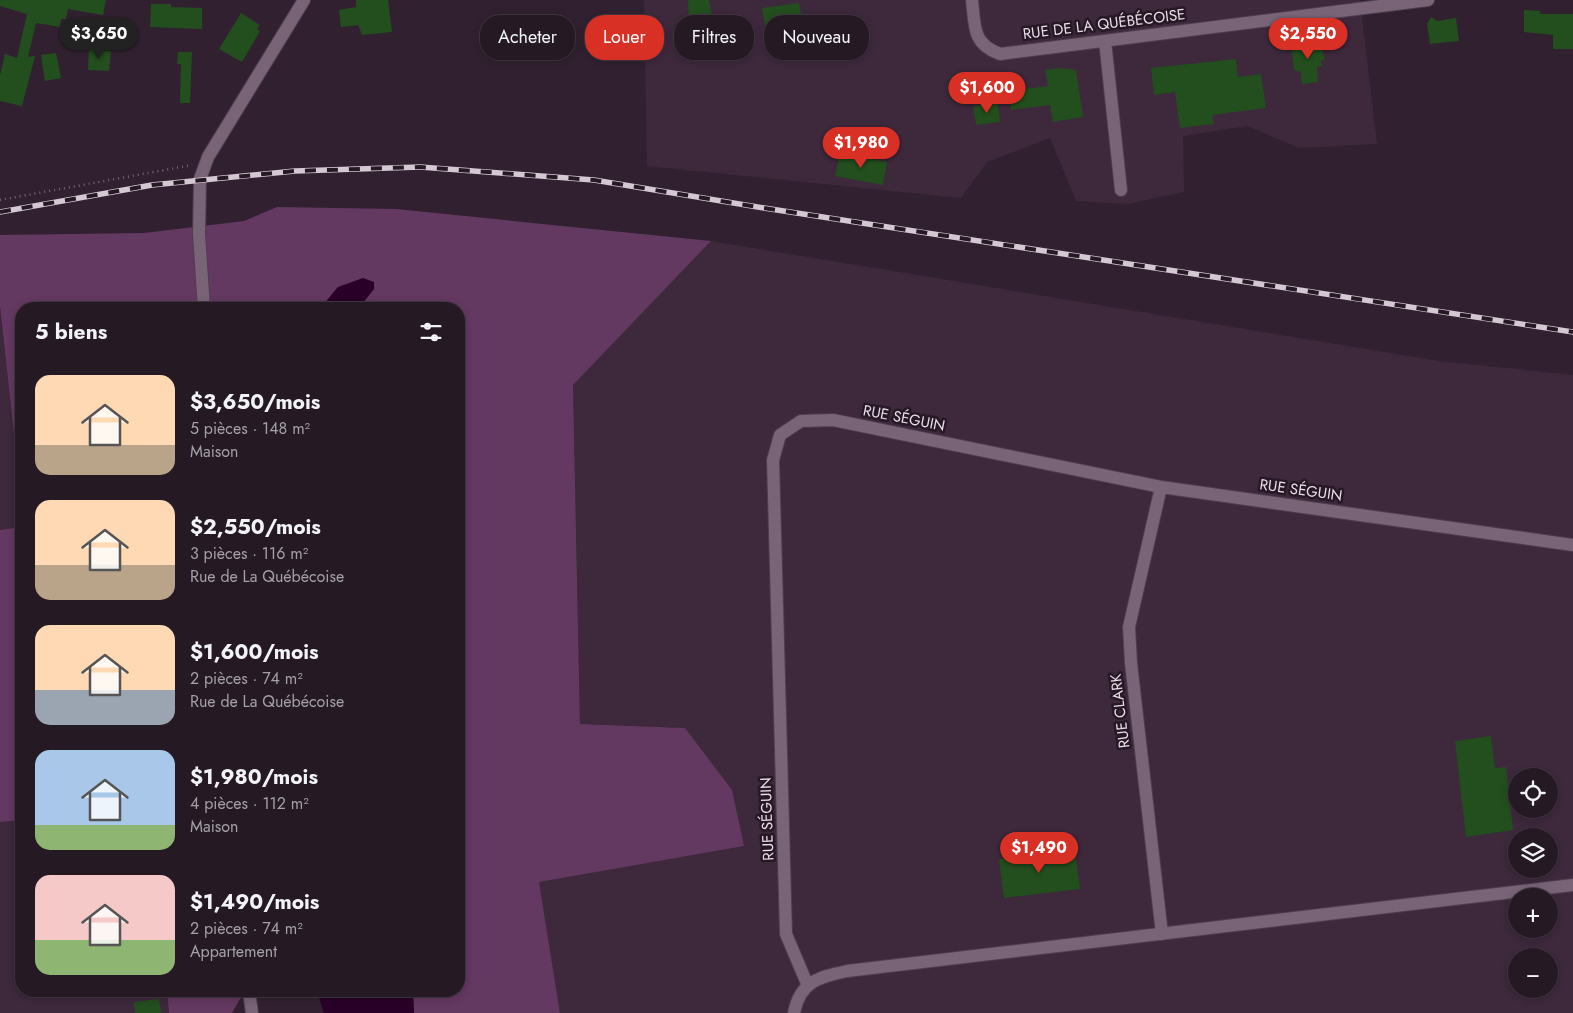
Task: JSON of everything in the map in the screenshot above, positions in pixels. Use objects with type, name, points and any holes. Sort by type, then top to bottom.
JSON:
[{"type":"street","points":[[204,302],[199,234],[200,179],[206,162],[262,65],[304,0]]},
{"type":"street","name":"RUE DE LA QUÉBÉCOISE","points":[[972,0],[979,41],[987,49],[1000,54],[1105,41],[1343,5],[1428,0]]},
{"type":"street","points":[[1105,41],[1121,190]]},
{"type":"street","name":"RUE SÉGUIN","points":[[808,986],[786,934],[773,460],[780,435],[802,422],[833,420],[1161,487],[1573,545]]},
{"type":"street","name":"RUE CLARK","points":[[1161,487],[1129,628],[1131,663],[1162,934]]},
{"type":"street","points":[[794,1013],[796,1000],[816,978],[847,971],[1573,885]]},
{"type":"street","points":[[250,997],[252,1013]]},
{"type":"path","points":[[0,200],[206,162]]},
{"type":"shaded area","points":[[644,0],[1360,0],[1377,144],[1299,148],[1247,126],[1183,136],[1184,192],[1128,204],[1076,201],[1050,138],[987,162],[961,198],[647,166],[645,60],[664,60],[664,15],[644,15]]},
{"type":"shaded area","points":[[277,207],[396,209],[711,241],[573,385],[580,724],[685,728],[732,790],[744,846],[539,882],[560,1013],[414,1013],[413,997],[465,997],[465,302],[364,302],[374,289],[338,287],[326,302],[15,302],[15,444],[0,306],[0,235],[144,233],[244,221]]},
{"type":"shaded area","points":[[711,241],[1439,361],[1573,375],[1573,1013],[560,1013],[537,872],[685,728],[580,724],[573,384]]},
{"type":"shaded area","points":[[363,278],[374,282],[374,289],[364,302],[326,302],[338,287]]},
{"type":"shaded area","points":[[0,306],[15,444],[15,528],[0,530]]},
{"type":"shaded area","points":[[15,528],[15,821],[0,822],[0,530]]},
{"type":"shaded area","points":[[15,821],[15,997],[168,997],[169,1013],[0,1013],[0,822]]},
{"type":"shaded area","points":[[168,997],[244,997],[240,999],[232,1013],[169,1013]]},
{"type":"shaded area","points":[[319,997],[413,997],[414,1013],[324,1013]]},
{"type":"building","points":[[0,0],[106,0],[103,15],[68,9],[66,19],[61,19],[60,27],[36,23],[28,57],[35,56],[22,106],[0,101],[0,75],[5,54],[17,58],[27,14],[0,6]]},
{"type":"building","points":[[356,0],[388,0],[392,32],[362,35],[358,25],[341,27],[339,10],[356,7]]},
{"type":"building","points":[[688,0],[709,0],[712,15],[689,15]]},
{"type":"building","points":[[799,3],[801,15],[764,15],[764,20],[762,8]]},
{"type":"building","points":[[151,4],[171,4],[171,7],[202,8],[202,29],[150,27]]},
{"type":"building","points":[[1524,10],[1540,11],[1540,14],[1573,14],[1573,49],[1553,49],[1553,35],[1524,32]]},
{"type":"building","points":[[241,13],[260,25],[257,29],[260,31],[242,62],[219,49]]},
{"type":"building","points":[[1431,17],[1437,21],[1456,18],[1459,41],[1430,44],[1427,24]]},
{"type":"building","points":[[1319,40],[1325,60],[1321,60],[1322,66],[1317,67],[1318,82],[1302,84],[1301,72],[1294,70],[1291,44]]},
{"type":"building","points":[[89,50],[111,51],[109,71],[88,70]]},
{"type":"building","points":[[178,52],[192,52],[190,103],[180,103],[181,64],[177,64]]},
{"type":"building","points":[[56,53],[61,78],[45,81],[41,55]]},
{"type":"building","points":[[1236,59],[1238,77],[1261,74],[1266,108],[1212,115],[1214,124],[1180,128],[1175,92],[1154,95],[1151,68]]},
{"type":"building","points":[[1061,68],[1076,70],[1083,117],[1053,122],[1050,105],[1011,110],[1009,91],[1048,86],[1045,70]]},
{"type":"building","points":[[998,103],[1000,122],[976,125],[973,106]]},
{"type":"building","points":[[840,153],[887,162],[883,185],[835,176]]},
{"type":"building","points":[[1491,736],[1495,768],[1506,767],[1508,818],[1512,818],[1513,828],[1508,828],[1508,831],[1466,837],[1455,741]]},
{"type":"building","points":[[1075,851],[1080,889],[1004,898],[999,859]]},
{"type":"building","points":[[159,999],[161,1013],[135,1013],[134,1002]]},
{"type":"railway","points":[[0,212],[152,185],[295,171],[420,167],[594,180],[764,208],[1573,332]]}]
